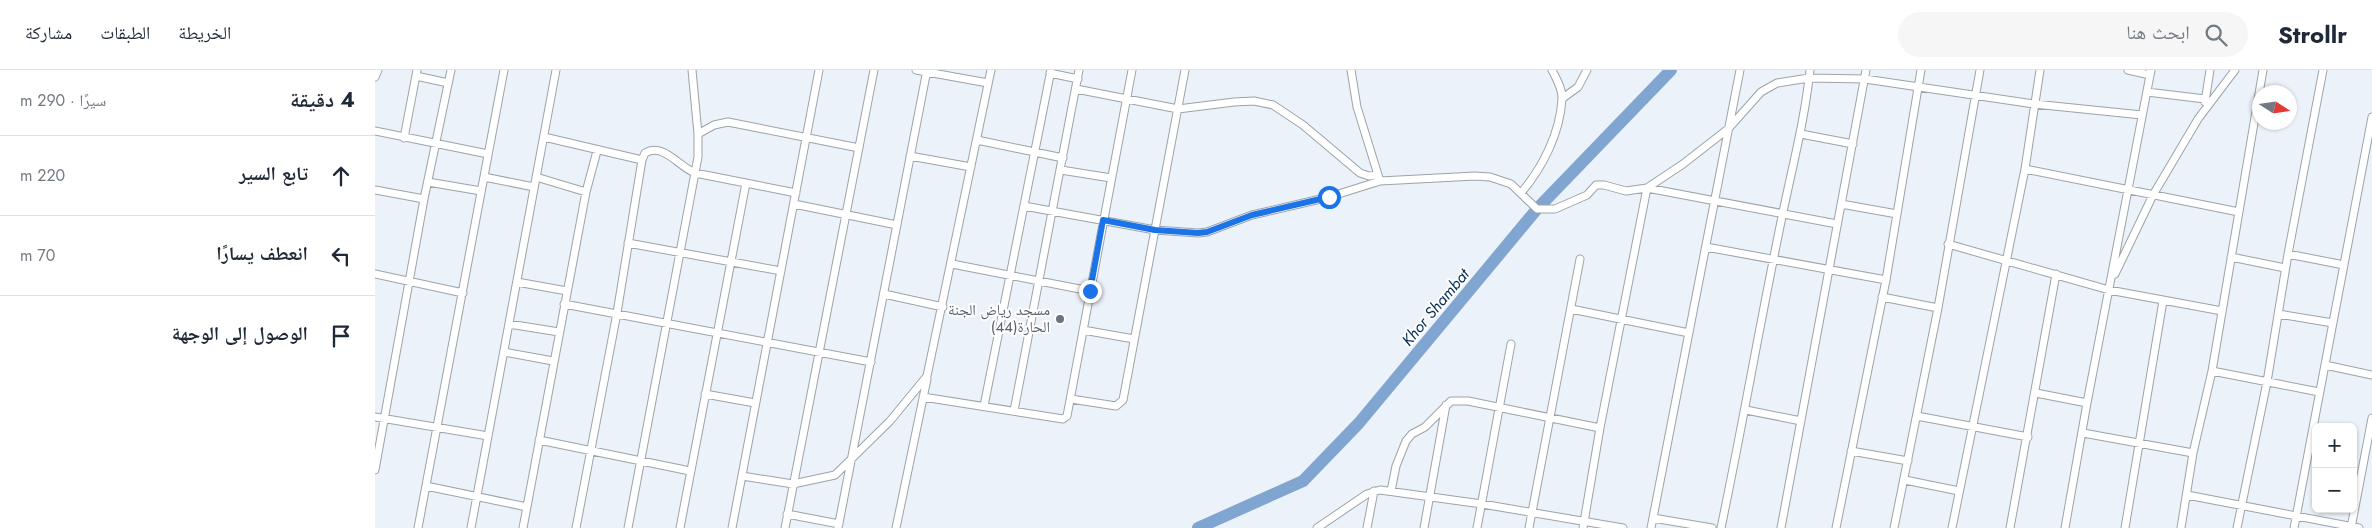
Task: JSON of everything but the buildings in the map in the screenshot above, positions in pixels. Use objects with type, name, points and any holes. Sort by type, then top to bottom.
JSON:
[{"type":"street","points":[[375,77],[378,70]]},
{"type":"street","points":[[375,470],[427,182],[451,70]]},
{"type":"street","points":[[417,528],[504,70]]},
{"type":"street","points":[[471,528],[556,70]]},
{"type":"street","points":[[628,528],[695,173],[698,134],[692,70]]},
{"type":"street","points":[[732,528],[819,70]]},
{"type":"street","points":[[785,528],[874,70]]},
{"type":"street","points":[[916,70],[988,83]]},
{"type":"street","points":[[896,528],[991,70]]},
{"type":"street","points":[[1014,411],[1079,70]]},
{"type":"street","points":[[923,396],[1065,418],[1069,414],[1103,220],[1132,70]]},
{"type":"street","points":[[1071,399],[1116,406],[1123,400],[1185,70]]},
{"type":"street","points":[[1351,70],[1357,108],[1379,178]]},
{"type":"street","points":[[1521,192],[1542,165],[1555,134],[1563,98],[1552,70]]},
{"type":"street","points":[[1563,98],[1578,87],[1587,70]]},
{"type":"street","points":[[1651,528],[1740,70]]},
{"type":"street","points":[[1781,528],[1866,70]]},
{"type":"street","points":[[1836,528],[1886,280],[1921,70]]},
{"type":"street","points":[[1894,528],[1909,461],[1938,308],[1980,70]]},
{"type":"street","points":[[1952,528],[2025,169],[2040,70]]},
{"type":"street","points":[[2065,528],[2150,72],[2128,70]]},
{"type":"street","points":[[2203,112],[2210,70]]},
{"type":"street","points":[[2110,286],[2153,195],[2203,112],[2235,70]]},
{"type":"street","points":[[2181,528],[2193,453],[2212,371],[2263,70]]},
{"type":"street","points":[[2237,528],[2267,382],[2285,268],[2323,70]]},
{"type":"street","points":[[787,514],[839,526],[849,461],[871,362],[926,71]]},
{"type":"street","points":[[984,406],[1050,72],[1078,79]]},
{"type":"street","points":[[404,138],[417,73],[448,83]]},
{"type":"street","points":[[1721,528],[1746,410],[1783,212],[1801,134],[1809,74]]},
{"type":"street","points":[[1583,525],[1647,188],[1728,130],[1761,92],[1777,83],[1809,74],[1865,79],[2034,104],[2142,115]]},
{"type":"street","points":[[1076,89],[1178,109],[1254,101],[1273,105],[1303,125],[1360,173],[1365,175],[1379,178],[1490,177],[1511,184],[1537,209],[1555,209],[1587,194],[1596,185],[1604,184],[1627,191],[1647,188],[1783,212],[1837,224]]},
{"type":"street","points":[[2147,92],[2205,99]]},
{"type":"street","points":[[2294,528],[2372,117]]},
{"type":"street","points":[[698,134],[714,125],[728,122],[859,148]]},
{"type":"street","points":[[375,131],[488,154]]},
{"type":"street","points":[[1801,134],[1853,144]]},
{"type":"street","points":[[544,137],[641,160]]},
{"type":"street","points":[[977,140],[1063,158]]},
{"type":"street","points":[[523,528],[553,361],[597,151]]},
{"type":"street","points":[[576,528],[617,313],[641,160],[649,151],[659,151],[672,155],[681,166],[695,173],[796,193]]},
{"type":"street","points":[[910,156],[971,167]]},
{"type":"street","points":[[2025,169],[2239,212]]},
{"type":"street","points":[[1061,170],[1111,178]]},
{"type":"street","points":[[484,177],[534,188]]},
{"type":"street","points":[[536,177],[587,192]]},
{"type":"street","points":[[1024,206],[1155,230],[1207,232],[1252,215],[1329,197],[1379,178]]},
{"type":"street","points":[[427,182],[481,192]]},
{"type":"street","points":[[680,528],[746,183]]},
{"type":"street","points":[[375,190],[424,199]]},
{"type":"street","points":[[794,204],[897,225]]},
{"type":"street","points":[[1841,204],[1897,214]]},
{"type":"street","points":[[628,243],[781,271]]},
{"type":"street","points":[[1949,244],[2163,301],[2222,311]]},
{"type":"street","points":[[1705,247],[1886,280]]},
{"type":"street","points":[[2288,254],[2344,265]]},
{"type":"street","points":[[2231,257],[2285,268]]},
{"type":"street","points":[[1529,528],[1580,259]]},
{"type":"street","points":[[952,264],[1090,291]]},
{"type":"street","points":[[375,274],[463,293]]},
{"type":"street","points":[[2010,528],[2028,438],[2056,274]]},
{"type":"street","points":[[517,282],[567,291]]},
{"type":"street","points":[[884,294],[943,306]]},
{"type":"street","points":[[1882,297],[1938,308]]},
{"type":"street","points":[[2125,528],[2163,301]]},
{"type":"street","points":[[565,304],[871,362]]},
{"type":"street","points":[[1571,309],[1689,333]]},
{"type":"street","points":[[2278,314],[2333,323]]},
{"type":"street","points":[[509,324],[559,332]]},
{"type":"street","points":[[1083,330],[1134,339]]},
{"type":"street","points":[[1477,528],[1511,344]]},
{"type":"street","points":[[504,352],[553,361]]},
{"type":"street","points":[[2325,365],[2372,375]]},
{"type":"street","points":[[2212,371],[2319,392]]},
{"type":"street","points":[[742,476],[793,484],[835,475],[890,421],[927,376]]},
{"type":"street","points":[[2036,393],[2087,403]]},
{"type":"street","points":[[705,394],[755,403]]},
{"type":"street","points":[[1391,491],[1398,459],[1406,441],[1412,434],[1425,427],[1446,404],[1456,400],[1600,428]]},
{"type":"street","points":[[1425,528],[1446,404]]},
{"type":"street","points":[[1746,410],[1801,420]]},
{"type":"street","points":[[1917,416],[2028,438]]},
{"type":"street","points":[[375,417],[488,436]]},
{"type":"street","points":[[2187,495],[2354,528],[2372,418]]},
{"type":"street","points":[[2083,433],[2193,453]]},
{"type":"street","points":[[539,440],[690,471]]},
{"type":"street","points":[[1851,450],[1909,461]]},
{"type":"street","points":[[1905,480],[1959,491]]},
{"type":"street","points":[[426,486],[527,507]]},
{"type":"street","points":[[1367,528],[1374,491]]},
{"type":"street","points":[[1317,528],[1374,491],[1391,491],[1533,512],[1583,525],[1623,528]]},
{"type":"street","points":[[1653,518],[1712,528]]},
{"type":"waterway","name":"Khor Shambat","points":[[1658,81],[1664,70]]},
{"type":"waterway","name":"Khor Shambat","points":[[1198,528],[1303,481],[1359,423],[1537,209],[1671,70]]},
{"type":"place","name":"مسجد رياض الجنة الحارة(44)","points":[[1060,319]]},
{"type":"route","points":[[1090,291],[1103,220],[1155,230],[1198,233],[1207,232],[1252,215],[1329,197]]}]
